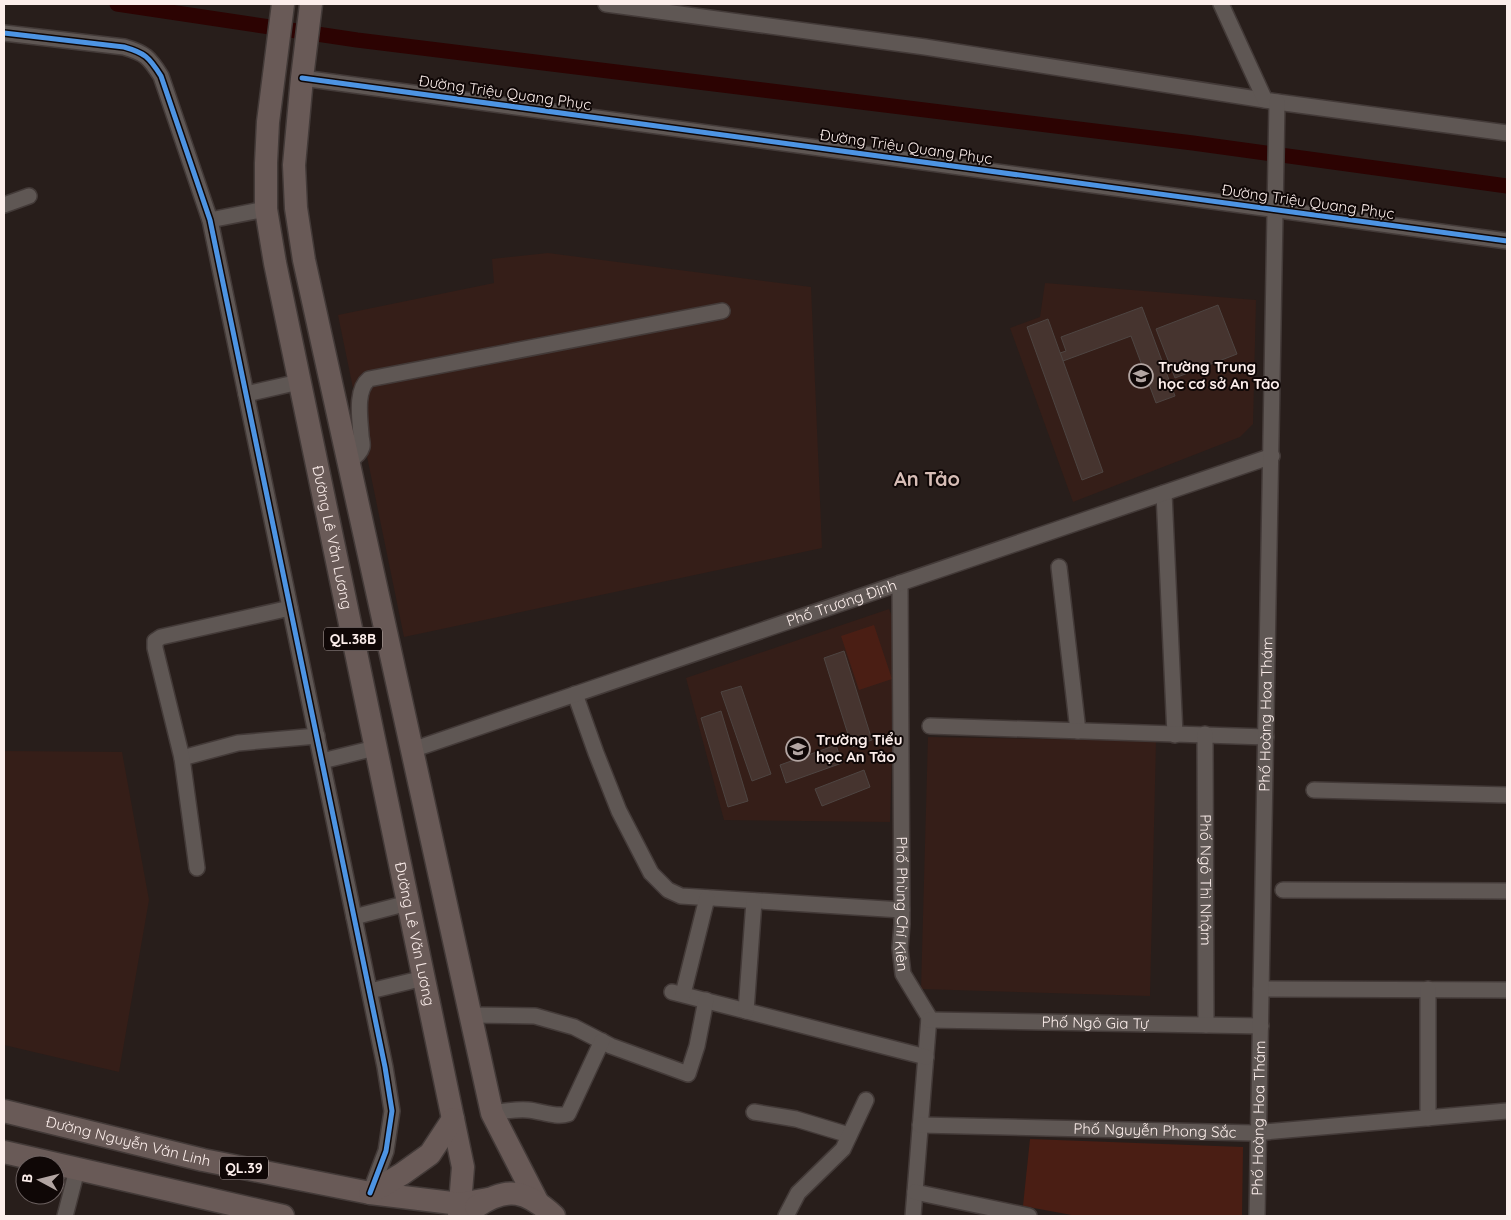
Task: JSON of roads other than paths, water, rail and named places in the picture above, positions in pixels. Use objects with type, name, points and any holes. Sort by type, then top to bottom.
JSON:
[{"type":"highway","name":"Đường Lê Văn Lương","points":[[283,4],[268,122],[266,209],[274,263],[463,1167],[462,1212]]},
{"type":"highway","name":"QL.38B","points":[[311,4],[294,165],[296,208],[304,260],[492,1113],[537,1201]]},
{"type":"highway","name":"Đường Nguyễn Văn Linh","points":[[4,1111],[203,1160],[462,1212],[488,1199],[505,1194],[523,1194],[537,1201]]},
{"type":"highway","points":[[370,1193],[402,1174],[430,1154],[453,1119]]},
{"type":"highway","name":"QL.39","points":[[4,1152],[283,1216]]},
{"type":"highway","points":[[537,1201],[554,1216]]},
{"type":"highway","points":[[537,1201],[562,1216]]},
{"type":"street","points":[[606,4],[654,7],[1271,101],[1507,133]]},
{"type":"street","points":[[1221,4],[1271,101]]},
{"type":"street","points":[[4,33],[124,47],[139,51],[152,61],[162,76],[210,220],[385,1067],[392,1111],[386,1151],[370,1193]]},
{"type":"street","name":"Đường Triệu Quang Phục","points":[[303,71],[814,147],[1507,241]]},
{"type":"street","name":"Phố Hoàng Hoa Thám","points":[[1257,1216],[1276,211],[1277,128],[1271,101]]},
{"type":"street","points":[[4,205],[29,196]]},
{"type":"street","points":[[210,220],[266,209]]},
{"type":"street","points":[[349,461],[357,456],[362,447],[360,403],[364,382],[369,379],[722,311]]},
{"type":"street","points":[[246,394],[299,382]]},
{"type":"street","name":"Phố Trương Định","points":[[412,750],[1272,456]]},
{"type":"street","points":[[1164,494],[1175,735]]},
{"type":"street","points":[[1059,567],[1078,731]]},
{"type":"street","name":"Phố Phùng Chí Kiên","points":[[900,584],[902,910],[900,948],[903,974],[929,1020]]},
{"type":"street","points":[[197,868],[182,758],[155,648],[155,641],[161,637],[290,608]]},
{"type":"street","points":[[575,694],[619,810],[651,873],[668,890],[681,896],[902,910]]},
{"type":"street","points":[[930,726],[1175,735],[1205,734],[1266,738]]},
{"type":"street","name":"Phố Ngô Thì Nhậm","points":[[1205,734],[1206,1026]]},
{"type":"street","points":[[182,758],[238,743],[317,736]]},
{"type":"street","points":[[322,761],[376,748]]},
{"type":"street","points":[[1314,790],[1507,795]]},
{"type":"street","points":[[1283,890],[1507,891]]},
{"type":"street","points":[[706,898],[678,993],[926,1057]]},
{"type":"street","points":[[746,1011],[754,901]]},
{"type":"street","points":[[354,917],[408,903]]},
{"type":"street","points":[[370,991],[424,978]]},
{"type":"street","points":[[1261,989],[1507,990]]},
{"type":"street","points":[[1428,989],[1428,1118]]},
{"type":"street","points":[[470,1015],[535,1016],[574,1027],[602,1042],[688,1074],[697,1046],[706,1000]]},
{"type":"street","points":[[913,1216],[929,1020]]},
{"type":"street","name":"Phố Ngô Gia Tự","points":[[929,1020],[1261,1026]]},
{"type":"street","points":[[492,1113],[513,1109],[562,1116],[568,1114],[602,1042]]},
{"type":"street","points":[[786,1216],[798,1193],[843,1149],[866,1100]]},
{"type":"street","name":"Phố Nguyễn Phong Sắc","points":[[920,1126],[1258,1133],[1507,1111]]},
{"type":"street","points":[[754,1112],[796,1119],[849,1135]]},
{"type":"street","points":[[65,1216],[78,1170]]},
{"type":"street","points":[[915,1192],[1030,1216]]},
{"type":"waterway","points":[[117,4],[357,40],[1193,143],[1507,186]]},
{"type":"place","name":"Trường Trung học cơ sở An Tảo","points":[[1141,376]]},
{"type":"place","name":"Trường Tiểu học An Tảo","points":[[798,749]]},
{"type":"district","name":"An Tảo","points":[[927,479]]}]
